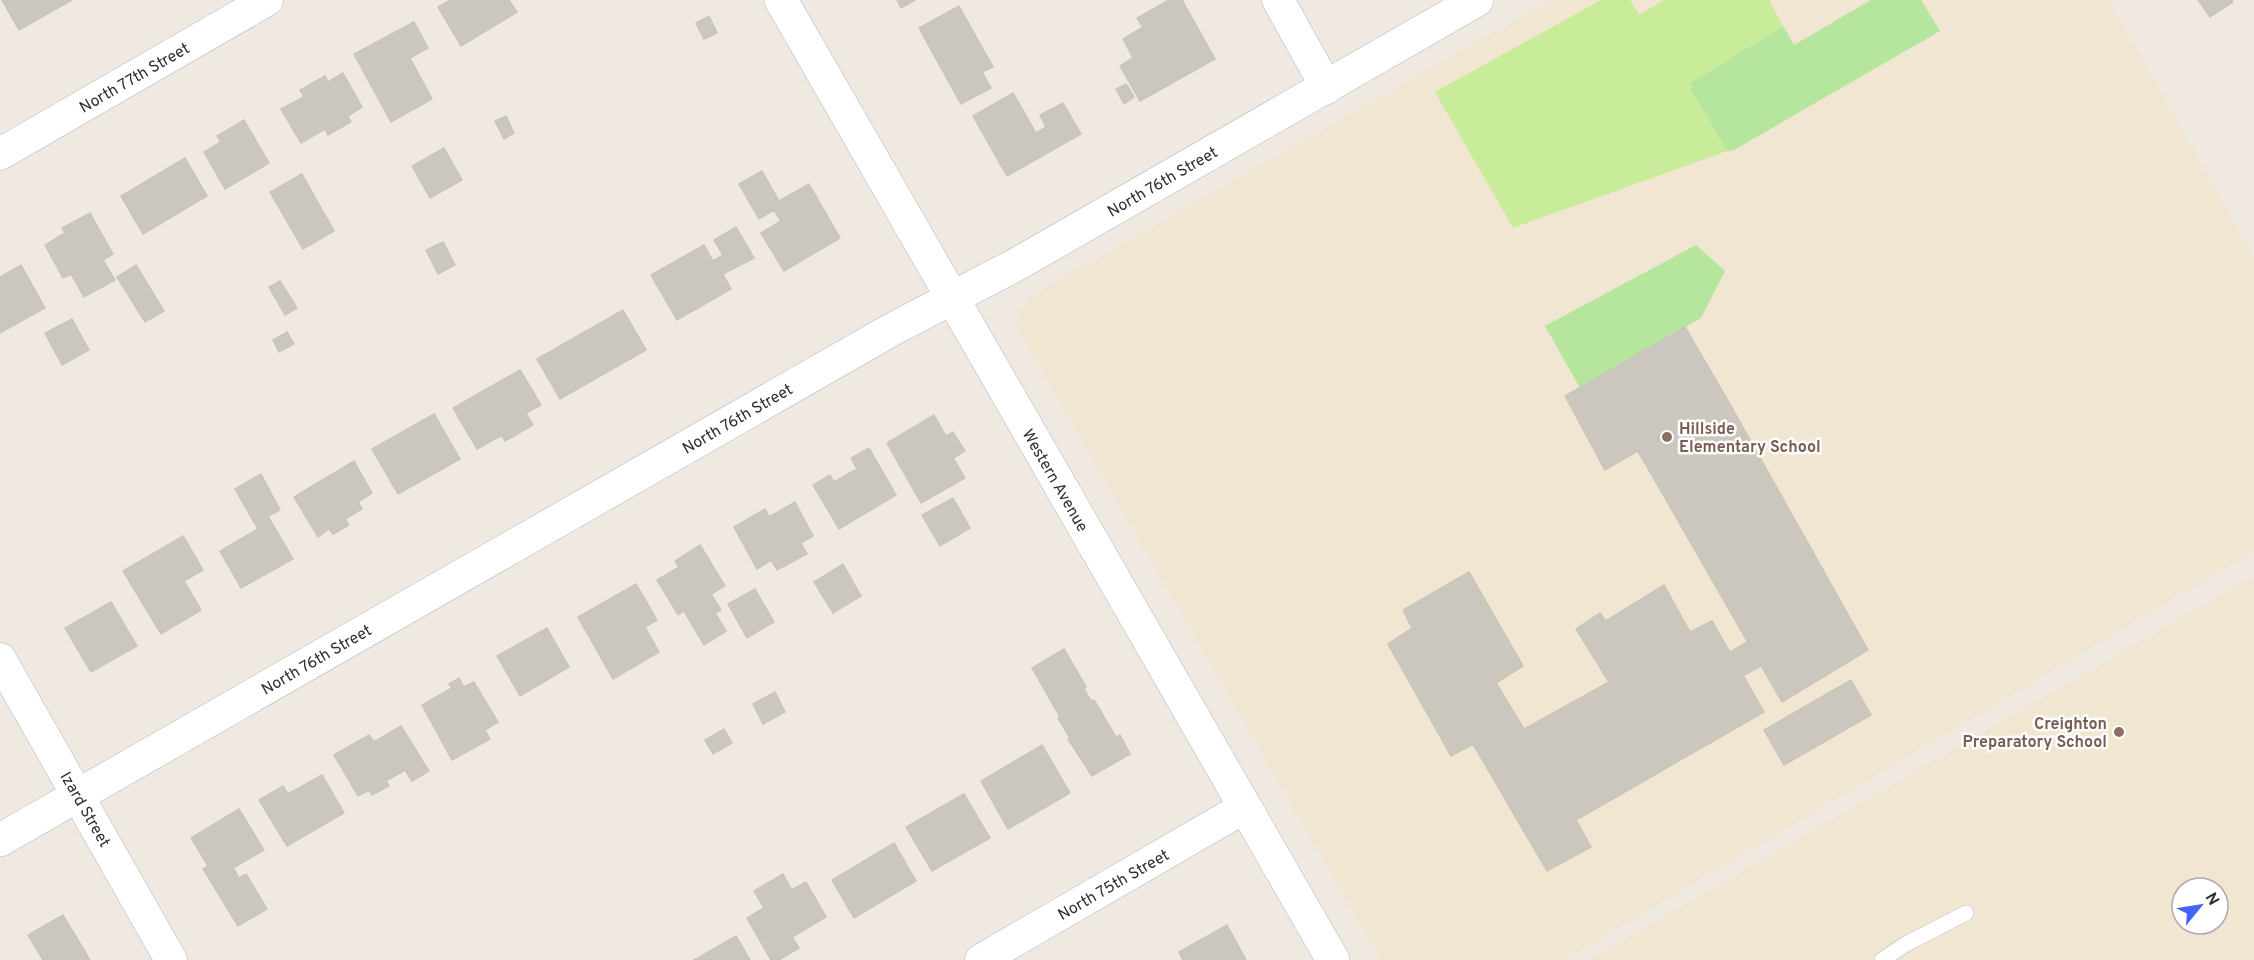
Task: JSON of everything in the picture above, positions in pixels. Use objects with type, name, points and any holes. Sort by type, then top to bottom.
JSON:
[{"type":"street","name":"North 77th Street","points":[[0,154],[267,0]]},
{"type":"street","name":"Western Avenue","points":[[781,0],[1333,960]]},
{"type":"street","points":[[1278,0],[1327,88]]},
{"type":"street","name":"North 76th Street","points":[[0,840],[891,330],[952,299],[1327,88],[1477,0]]},
{"type":"street","name":"Izard Street","points":[[0,659],[171,960]]},
{"type":"street","name":"North 75th Street","points":[[981,960],[1245,807]]},
{"type":"lane","points":[[1882,960],[1915,939],[1966,914]]},
{"type":"shaded area","name":"Hillside Elementary School","points":[[1551,0],[2109,0],[2254,258],[2254,551],[1564,960],[1381,960],[1015,324],[1028,298]]},
{"type":"shaded area","name":"Creighton Preparatory School","points":[[2254,576],[2254,960],[1589,960]]},
{"type":"green space","points":[[1601,0],[1630,0],[1639,15],[1664,0],[1769,0],[1783,26],[1690,83],[1691,90],[1727,151],[1513,228],[1435,92]]},
{"type":"green space","points":[[1871,0],[1921,0],[1940,31],[1734,150],[1727,151],[1691,90],[1690,83],[1783,26],[1794,45]]},
{"type":"green space","points":[[1696,245],[1725,271],[1701,318],[1580,388],[1545,326]]},
{"type":"building","points":[[2,0],[72,0],[19,30]]},
{"type":"building","points":[[450,0],[509,0],[517,12],[461,46],[438,7]]},
{"type":"building","points":[[897,0],[915,0],[901,8]]},
{"type":"building","points":[[1169,0],[1182,0],[1215,59],[1140,101],[1120,66],[1133,58],[1123,39],[1143,27],[1137,18]]},
{"type":"building","points":[[2198,0],[2231,0],[2233,2],[2210,17]]},
{"type":"building","points":[[959,6],[993,67],[982,72],[991,88],[961,104],[919,28]]},
{"type":"building","points":[[709,16],[717,33],[704,39],[696,23]]},
{"type":"building","points":[[414,22],[428,48],[410,58],[432,99],[391,122],[354,54]]},
{"type":"building","points":[[343,73],[362,107],[348,116],[351,122],[328,135],[325,129],[301,143],[281,109],[304,97],[300,90],[325,76],[328,82]]},
{"type":"building","points":[[1126,84],[1134,97],[1124,104],[1116,89]]},
{"type":"building","points":[[1013,93],[1036,133],[1046,127],[1040,115],[1063,103],[1081,134],[1007,176],[973,116]]},
{"type":"building","points":[[506,116],[514,133],[504,139],[495,121]]},
{"type":"building","points":[[244,120],[269,163],[225,189],[204,152],[221,142],[217,136]]},
{"type":"building","points":[[444,148],[462,180],[430,198],[412,166]]},
{"type":"building","points":[[185,158],[207,196],[143,234],[121,196]]},
{"type":"building","points":[[762,171],[779,201],[809,184],[840,238],[784,271],[761,233],[781,221],[774,210],[759,219],[739,184]]},
{"type":"building","points":[[302,174],[334,231],[303,249],[270,192]]},
{"type":"building","points":[[90,213],[113,254],[103,260],[115,280],[84,297],[71,274],[63,278],[45,245],[65,233],[62,228]]},
{"type":"building","points":[[736,227],[754,258],[723,274],[731,289],[677,320],[651,275],[704,245],[713,261],[723,255],[714,240]]},
{"type":"building","points":[[443,242],[455,265],[438,274],[426,250]]},
{"type":"building","points":[[21,265],[45,308],[0,333],[0,277]]},
{"type":"building","points":[[136,265],[164,311],[145,322],[117,277]]},
{"type":"building","points":[[280,281],[297,308],[285,315],[269,287]]},
{"type":"building","points":[[623,310],[646,350],[560,399],[537,359]]},
{"type":"building","points":[[72,319],[89,350],[62,365],[45,333]]},
{"type":"building","points":[[1685,327],[1727,399],[1605,470],[1565,396]]},
{"type":"building","points":[[287,332],[294,344],[279,352],[273,340]]},
{"type":"building","points":[[520,370],[541,405],[526,413],[533,425],[505,441],[502,435],[477,449],[453,408]]},
{"type":"building","points":[[1727,399],[1868,650],[1782,702],[1638,451]]},
{"type":"building","points":[[434,414],[460,459],[398,494],[372,449]]},
{"type":"building","points":[[934,415],[946,436],[953,432],[965,451],[953,458],[965,478],[921,503],[887,443]]},
{"type":"building","points":[[869,448],[896,495],[839,529],[813,485],[830,475],[834,482],[857,469],[851,458]]},
{"type":"building","points":[[354,461],[372,493],[358,502],[362,509],[345,519],[349,525],[333,534],[329,529],[318,537],[294,497]]},
{"type":"building","points":[[261,474],[280,510],[268,516],[293,559],[241,588],[220,551],[258,529],[235,489]]},
{"type":"building","points":[[953,498],[970,528],[940,546],[922,515]]},
{"type":"building","points":[[795,502],[813,536],[801,543],[807,554],[777,570],[771,560],[757,569],[734,527],[765,509],[769,517]]},
{"type":"building","points":[[183,536],[203,570],[184,581],[201,610],[161,634],[123,571]]},
{"type":"building","points":[[700,545],[725,586],[711,594],[721,610],[715,613],[726,631],[704,645],[684,611],[678,615],[657,580],[679,567],[675,561]]},
{"type":"building","points":[[843,564],[861,596],[833,613],[814,582]]},
{"type":"building","points":[[1469,572],[1523,666],[1496,683],[1524,729],[1609,682],[1576,629],[1600,613],[1606,621],[1664,585],[1690,632],[1712,621],[1764,712],[1576,820],[1591,847],[1547,871],[1473,744],[1451,756],[1388,644],[1412,628],[1403,610]]},
{"type":"building","points":[[636,584],[657,620],[645,627],[659,652],[613,679],[578,617]]},
{"type":"building","points":[[755,589],[774,622],[747,638],[728,604]]},
{"type":"building","points":[[111,602],[137,646],[91,672],[65,628]]},
{"type":"building","points":[[547,628],[569,667],[520,696],[497,656]]},
{"type":"building","points":[[1747,642],[1761,666],[1744,675],[1730,652]]},
{"type":"building","points":[[1064,649],[1086,687],[1084,689],[1091,701],[1094,700],[1116,737],[1120,735],[1130,754],[1092,776],[1068,739],[1070,738],[1058,718],[1060,717],[1032,668]]},
{"type":"building","points":[[459,678],[464,687],[474,682],[498,722],[485,730],[490,739],[452,760],[422,705],[452,688],[449,684]]},
{"type":"building","points":[[1851,680],[1871,715],[1784,765],[1764,730]]},
{"type":"building","points":[[775,692],[785,712],[763,724],[753,704]]},
{"type":"building","points":[[401,726],[429,771],[412,781],[405,770],[386,781],[389,786],[372,795],[369,790],[358,796],[334,755],[369,735],[374,742]]},
{"type":"building","points":[[724,729],[732,743],[713,754],[705,740]]},
{"type":"building","points":[[1042,745],[1070,793],[1008,829],[981,781]]},
{"type":"building","points":[[322,775],[344,813],[287,846],[259,800],[283,786],[288,794]]},
{"type":"building","points":[[964,794],[990,838],[932,871],[906,827]]},
{"type":"building","points":[[239,809],[264,850],[233,868],[239,878],[246,874],[267,909],[238,926],[203,869],[208,866],[191,838]]},
{"type":"building","points":[[894,843],[916,881],[854,918],[832,880]]},
{"type":"building","points":[[783,874],[792,890],[806,882],[826,917],[792,937],[799,948],[779,960],[771,960],[747,918],[764,908],[754,891]]},
{"type":"building","points":[[63,915],[90,960],[43,960],[28,935]]},
{"type":"building","points":[[1227,925],[1246,960],[1183,960],[1179,952]]},
{"type":"building","points":[[736,936],[750,960],[694,960]]},
{"type":"place","name":"Hillside Elementary School","points":[[1667,437]]},
{"type":"place","name":"Creighton Preparatory School","points":[[2119,732]]}]
